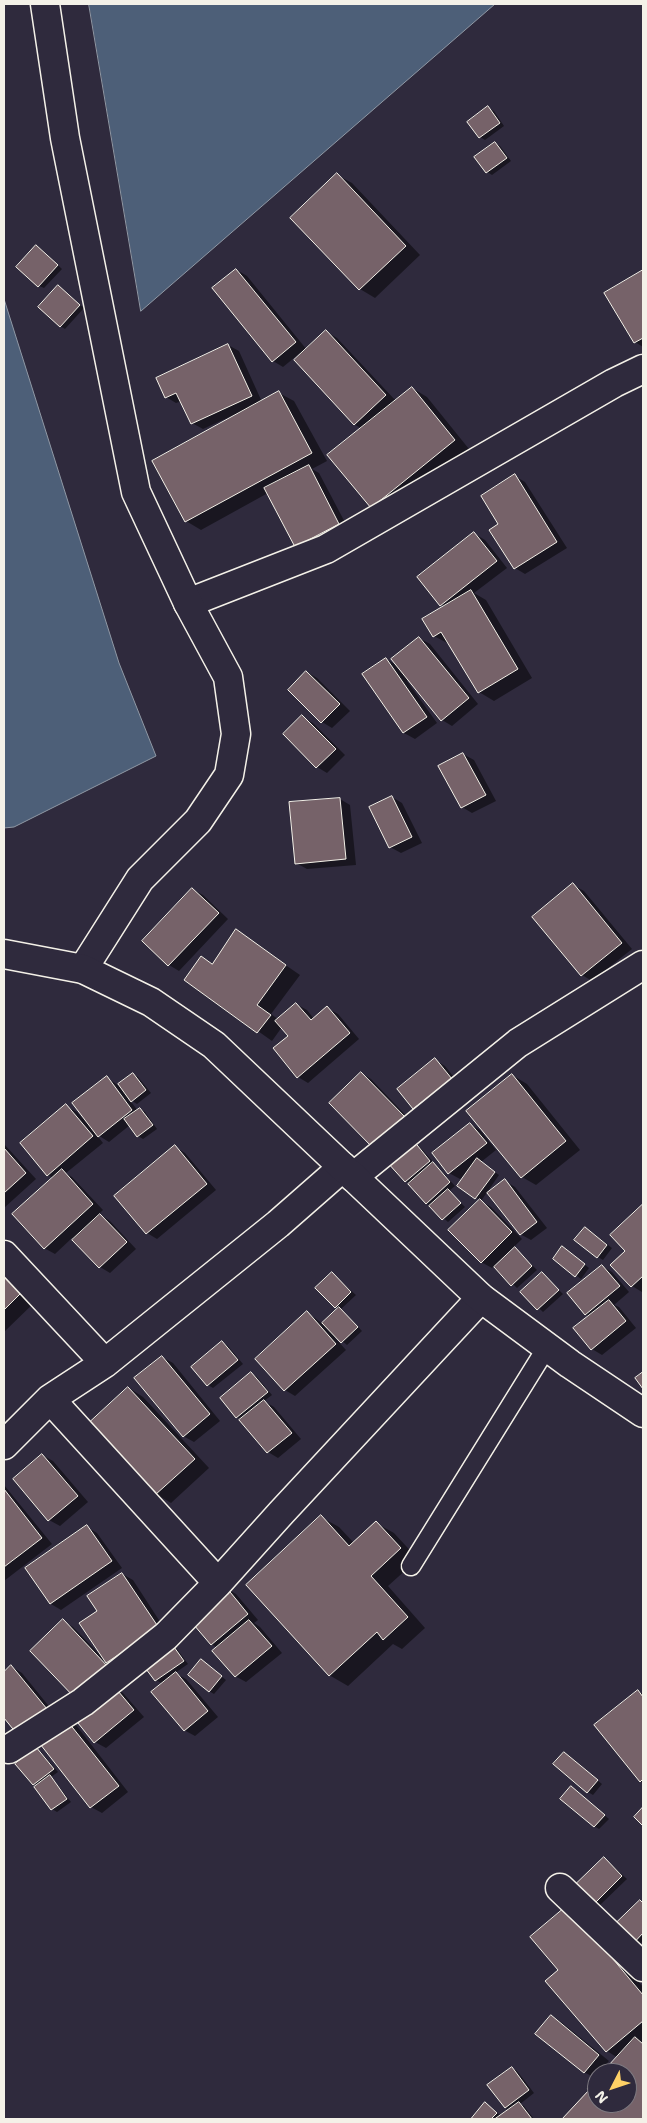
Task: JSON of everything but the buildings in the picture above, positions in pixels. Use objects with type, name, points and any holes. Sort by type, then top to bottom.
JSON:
[{"type":"street","points":[[45,4],[65,138],[136,492],[188,603],[228,678],[236,734],[229,775],[198,820],[140,879],[83,969]]},
{"type":"street","points":[[188,603],[326,549],[614,383],[643,369]]},
{"type":"street","points":[[4,954],[83,969],[151,1002],[214,1045],[481,1298],[547,1347],[643,1413]]},
{"type":"street","points":[[4,1445],[50,1399],[104,1364],[278,1224],[518,1043],[643,965]]},
{"type":"street","points":[[4,1255],[104,1364]]},
{"type":"street","points":[[9,1749],[83,1702],[166,1636],[218,1583],[481,1298]]},
{"type":"street","points":[[50,1399],[218,1583]]},
{"type":"street","points":[[560,1888],[643,1967]]},
{"type":"lane","points":[[411,1566],[547,1347]]},
{"type":"water","points":[[89,4],[495,4],[141,311]]},
{"type":"water","points":[[4,299],[119,663],[156,756],[14,827],[4,828]]}]
